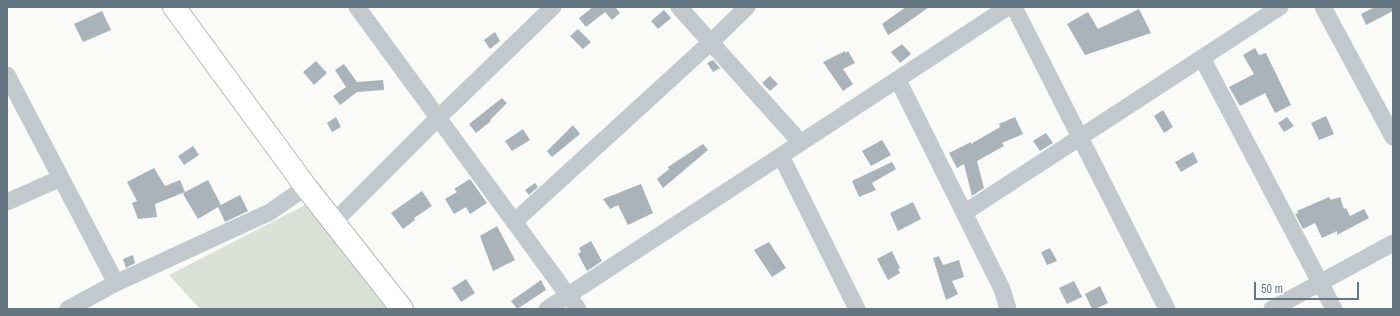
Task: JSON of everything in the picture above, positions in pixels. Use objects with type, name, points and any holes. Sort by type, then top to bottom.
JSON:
[{"type":"main road","points":[[174,7],[306,187],[402,309]]},
{"type":"street","points":[[334,222],[438,118],[553,7]]},
{"type":"street","points":[[679,7],[801,143]]},
{"type":"street","points":[[514,222],[711,42],[746,7]]},
{"type":"street","points":[[547,309],[573,302],[781,156],[1008,7]]},
{"type":"street","points":[[1014,7],[1167,309]]},
{"type":"street","points":[[964,213],[1280,7]]},
{"type":"street","points":[[1323,7],[1393,138]]},
{"type":"street","points":[[364,10],[438,118],[573,302]]},
{"type":"street","points":[[1202,58],[1334,309]]},
{"type":"street","points":[[7,75],[116,283]]},
{"type":"street","points":[[898,80],[1002,289],[1008,309]]},
{"type":"street","points":[[781,156],[857,309]]},
{"type":"street","points":[[7,202],[61,178]]},
{"type":"street","points":[[68,309],[116,283],[270,212],[306,187]]},
{"type":"street","points":[[1272,309],[1393,243]]},
{"type":"shaded area","points":[[313,201],[388,309],[200,309],[169,275]]},
{"type":"building","points":[[593,7],[615,7],[620,13],[612,20],[605,12],[586,27],[579,18]]},
{"type":"building","points":[[906,7],[929,7],[888,35],[882,24]]},
{"type":"building","points":[[1375,7],[1393,7],[1393,11],[1366,25],[1361,14]]},
{"type":"building","points":[[1139,9],[1151,33],[1085,55],[1067,24],[1088,12],[1098,29]]},
{"type":"building","points":[[664,10],[671,18],[658,29],[651,21]]},
{"type":"building","points":[[102,11],[111,30],[83,42],[74,24]]},
{"type":"building","points":[[578,29],[591,42],[583,49],[570,36]]},
{"type":"building","points":[[495,32],[500,41],[490,49],[484,40]]},
{"type":"building","points":[[902,44],[911,54],[900,63],[891,52]]},
{"type":"building","points":[[1255,48],[1259,55],[1266,53],[1291,105],[1275,113],[1265,93],[1240,106],[1229,87],[1254,74],[1243,55]]},
{"type":"building","points":[[845,51],[846,53],[848,51],[855,63],[843,69],[853,84],[843,91],[823,62]]},
{"type":"building","points":[[713,60],[720,68],[713,72],[707,63]]},
{"type":"building","points":[[316,61],[327,73],[314,85],[303,72]]},
{"type":"building","points":[[344,64],[357,82],[383,80],[384,90],[357,92],[340,105],[333,96],[346,87],[335,70]]},
{"type":"building","points":[[770,76],[778,84],[770,91],[762,83]]},
{"type":"building","points":[[502,98],[507,103],[490,120],[491,121],[476,133],[469,124]]},
{"type":"building","points":[[1163,110],[1173,127],[1164,133],[1154,116]]},
{"type":"building","points":[[1326,116],[1334,134],[1319,140],[1311,123]]},
{"type":"building","points":[[336,117],[341,127],[332,132],[327,123]]},
{"type":"building","points":[[1015,117],[1023,134],[1002,143],[1004,146],[977,161],[984,188],[972,196],[964,164],[957,168],[949,153],[971,142],[971,144],[1000,127],[999,124]]},
{"type":"building","points":[[1287,117],[1294,126],[1284,132],[1278,123]]},
{"type":"building","points":[[573,125],[580,134],[552,157],[547,151]]},
{"type":"building","points":[[523,129],[530,140],[512,151],[505,141]]},
{"type":"building","points":[[1046,133],[1053,143],[1040,151],[1033,141]]},
{"type":"building","points":[[882,140],[891,155],[871,166],[862,151]]},
{"type":"building","points":[[703,144],[708,150],[663,188],[657,179],[669,169],[668,167]]},
{"type":"building","points":[[193,146],[199,155],[184,165],[178,156]]},
{"type":"building","points":[[1193,152],[1198,162],[1181,172],[1175,162]]},
{"type":"building","points":[[892,162],[896,169],[872,183],[876,190],[859,197],[852,181]]},
{"type":"building","points":[[154,168],[165,186],[180,180],[185,192],[155,204],[157,217],[138,219],[132,203],[137,201],[127,182]]},
{"type":"building","points":[[470,179],[487,203],[470,214],[466,207],[454,214],[445,199],[457,192],[454,189]]},
{"type":"building","points":[[208,180],[221,205],[240,195],[248,211],[225,222],[218,207],[198,219],[183,194]]},
{"type":"building","points":[[535,183],[538,187],[529,195],[525,190]]},
{"type":"building","points":[[641,184],[653,213],[628,225],[618,205],[610,209],[603,199]]},
{"type":"building","points":[[422,191],[432,206],[414,218],[415,220],[403,229],[391,213]]},
{"type":"building","points":[[1329,197],[1331,200],[1340,197],[1344,209],[1346,208],[1350,216],[1364,209],[1369,218],[1337,235],[1337,231],[1322,238],[1315,223],[1303,229],[1295,214],[1298,213],[1297,211]]},
{"type":"building","points":[[913,202],[921,219],[898,231],[890,213]]},
{"type":"building","points":[[497,226],[515,260],[493,271],[480,236]]},
{"type":"building","points":[[591,241],[602,261],[587,271],[578,254],[581,252],[579,248]]},
{"type":"building","points":[[769,242],[786,268],[772,277],[754,250]]},
{"type":"building","points":[[1050,248],[1057,261],[1047,265],[1041,252]]},
{"type":"building","points":[[892,251],[900,268],[898,269],[900,273],[888,280],[877,259]]},
{"type":"building","points":[[133,255],[135,263],[126,268],[123,259]]},
{"type":"building","points":[[939,256],[943,265],[959,260],[964,277],[952,281],[958,294],[946,300],[933,258]]},
{"type":"building","points":[[466,279],[475,293],[461,302],[452,288]]},
{"type":"building","points":[[541,280],[546,290],[517,309],[511,301]]},
{"type":"building","points":[[1074,281],[1082,297],[1067,304],[1059,288]]},
{"type":"building","points":[[1100,286],[1108,303],[1092,309],[1085,294]]}]
